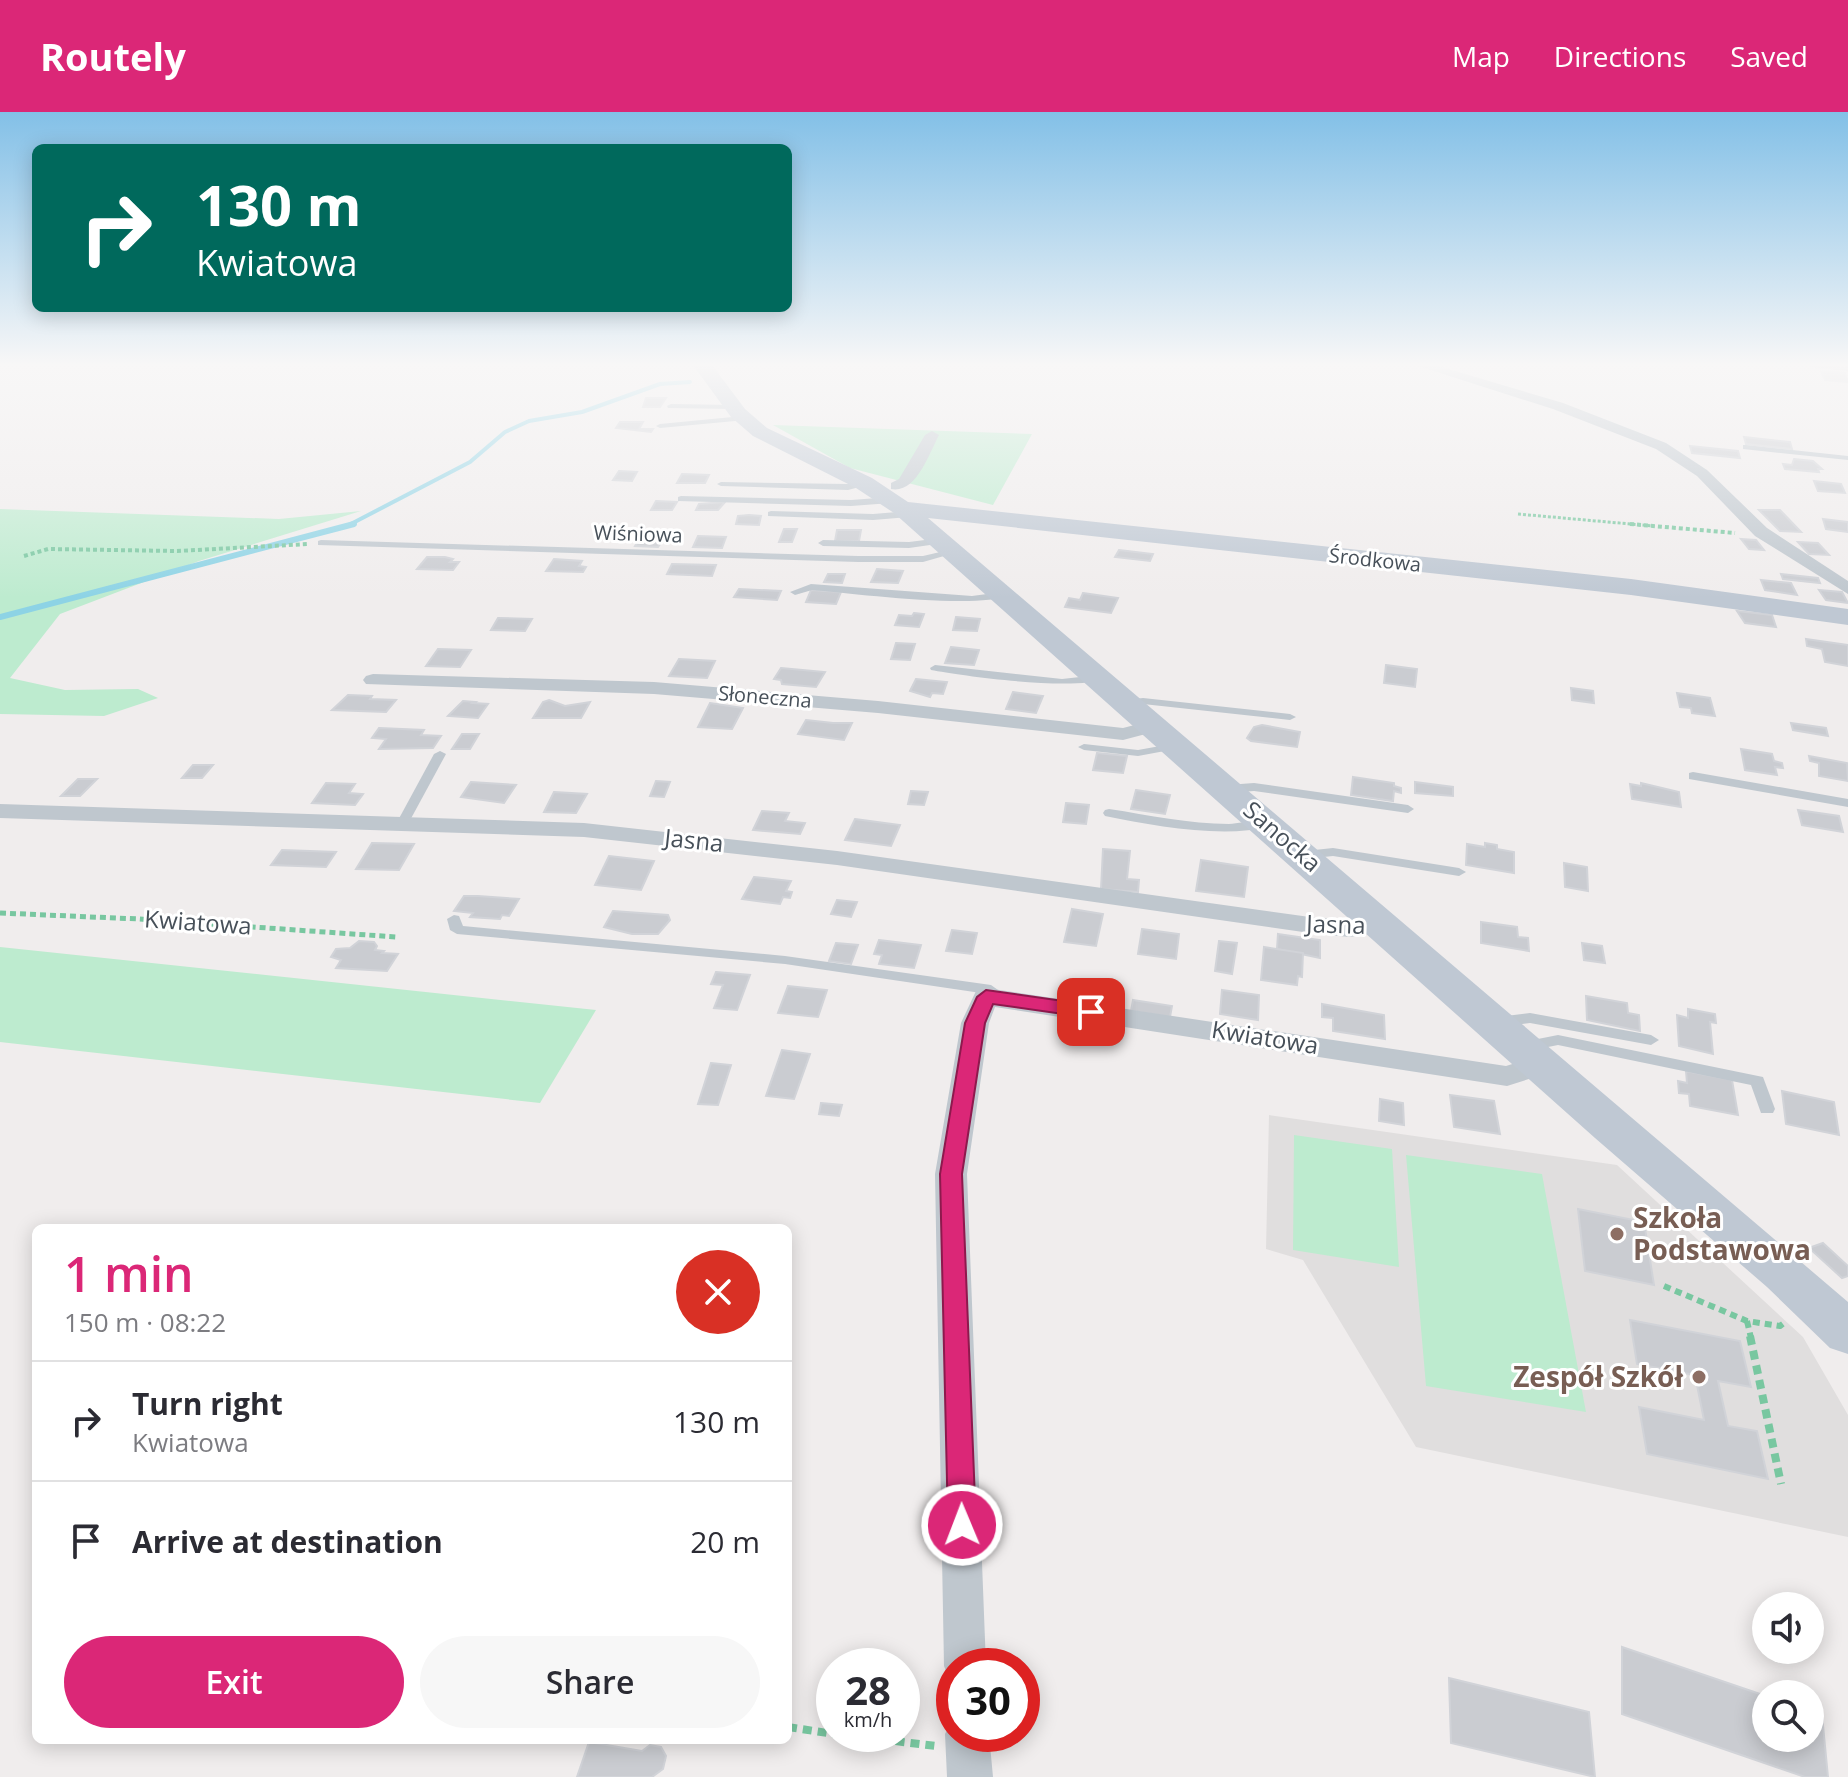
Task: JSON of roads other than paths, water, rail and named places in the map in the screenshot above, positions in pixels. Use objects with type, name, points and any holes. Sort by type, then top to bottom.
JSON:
[{"type":"street","name":"Sanocka","points":[[779,443],[900,502],[947,547],[1848,1333]]},
{"type":"street","points":[[900,502],[905,482],[928,443]]},
{"type":"street","points":[[1653,443],[1702,473],[1767,536],[1848,589]]},
{"type":"street","name":"Środkowa","points":[[900,502],[1631,587],[1848,617]]},
{"type":"street","name":"Słoneczna","points":[[373,680],[654,688],[863,706],[1123,734],[1153,725]]},
{"type":"street","name":"Jasna","points":[[0,811],[584,830],[696,841],[1008,881],[1317,926],[1350,929],[1383,925]]},
{"type":"street","points":[[965,1648],[951,1174],[975,1023],[986,997]]},
{"type":"street","name":"Kwiatowa","points":[[986,997],[1507,1076],[1531,1056]]},
{"type":"lane","points":[[1746,447],[1848,458]]},
{"type":"lane","points":[[721,484],[835,487],[864,483]]},
{"type":"lane","points":[[681,499],[900,502]]},
{"type":"lane","points":[[771,514],[873,517],[900,502]]},
{"type":"lane","name":"Wiśniowa","points":[[321,543],[858,559],[923,559],[947,547]]},
{"type":"lane","points":[[823,543],[947,547]]},
{"type":"lane","points":[[860,585],[968,593],[999,592]]},
{"type":"lane","points":[[795,592],[811,587],[972,599],[999,592]]},
{"type":"lane","points":[[935,668],[1062,682],[1098,678]]},
{"type":"lane","points":[[1084,747],[1138,753],[1153,725],[1143,701],[1290,717]]},
{"type":"lane","points":[[402,824],[440,754]]},
{"type":"lane","points":[[1693,776],[1848,803]]},
{"type":"lane","points":[[1227,789],[1254,787],[1408,809]]},
{"type":"lane","points":[[1109,813],[1218,827],[1244,828],[1266,823]]},
{"type":"lane","points":[[1304,856],[1333,852],[1459,872]]},
{"type":"lane","points":[[454,919],[457,930],[785,960],[991,990],[986,997]]},
{"type":"lane","points":[[1493,1023],[1530,1018],[1651,1040]]},
{"type":"lane","points":[[1531,1056],[1558,1040],[1757,1081],[1767,1109]]},
{"type":"waterway","points":[[348,526],[470,462],[493,443]]},
{"type":"waterway","points":[[348,526],[354,524]]},
{"type":"waterway","points":[[0,617],[348,526]]},
{"type":"place","name":"Szkoła Podstawowa","points":[[1617,1234]]},
{"type":"place","name":"Zespół Szkół","points":[[1699,1377]]}]
